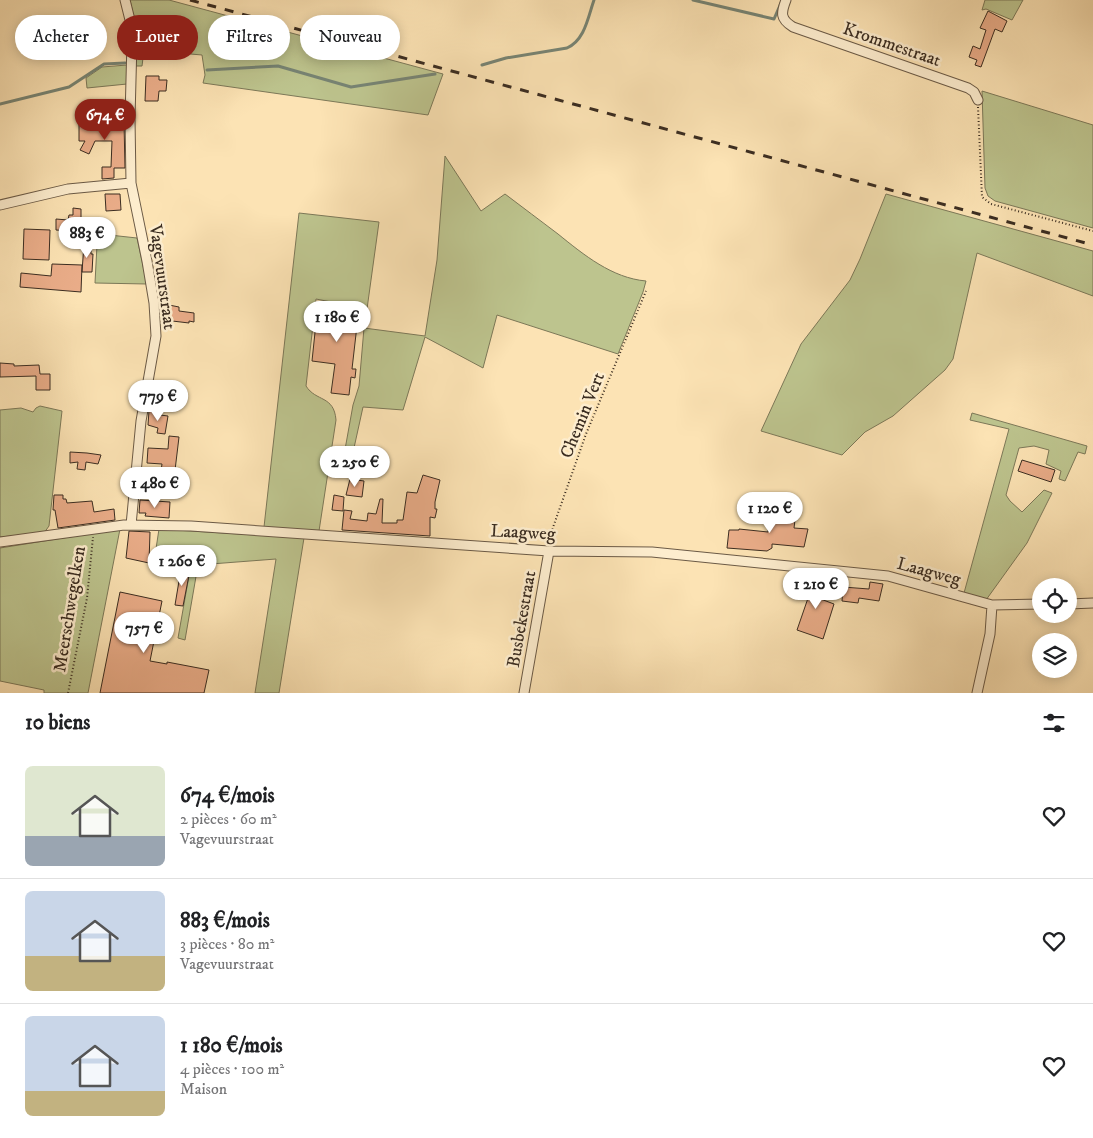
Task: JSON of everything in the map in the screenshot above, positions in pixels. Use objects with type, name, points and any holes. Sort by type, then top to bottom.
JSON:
[{"type":"street","name":"Vagevuurstraat","points":[[125,0],[130,20],[132,41],[131,183],[154,303],[156,336],[143,406],[131,525]]},
{"type":"street","name":"Krommestraat","points":[[786,0],[782,17],[784,21],[793,27],[968,88],[974,92],[978,100]]},
{"type":"street","points":[[0,205],[68,189],[131,183]]},
{"type":"street","name":"Laagweg","points":[[0,542],[131,525],[191,526],[549,551],[652,552],[888,576],[992,606],[1032,604]]},
{"type":"street","name":"Busbekestraat","points":[[524,693],[549,551]]},
{"type":"street","points":[[1077,604],[1093,603]]},
{"type":"street","points":[[977,693],[990,634],[992,606]]},
{"type":"path","points":[[978,100],[982,198],[991,204],[1093,231]]},
{"type":"path","name":"Chemin Vert","points":[[549,551],[551,532],[586,434],[646,291]]},
{"type":"path","name":"Meerschwegelken","points":[[68,693],[87,598],[94,530]]},
{"type":"green space","points":[[130,0],[169,0],[225,15],[208,15],[208,60],[290,60],[290,33],[300,35],[300,60],[391,60],[443,74],[428,115],[203,83],[205,75],[202,55],[198,55],[198,15],[133,15]]},
{"type":"green space","points":[[985,0],[1023,0],[1012,20],[986,9],[982,10]]},
{"type":"green space","points":[[136,60],[143,60],[142,66],[136,66]]},
{"type":"green space","points":[[127,65],[127,84],[87,88],[86,78],[102,67]]},
{"type":"green space","points":[[982,91],[1093,125],[1093,228],[995,201],[988,196],[985,188]]},
{"type":"green space","points":[[445,156],[481,211],[505,194],[599,264],[622,275],[646,281],[643,292],[618,354],[497,315],[483,368],[425,337],[403,410],[363,407],[352,457],[344,455],[353,405],[359,386],[364,328],[425,336],[437,260]]},
{"type":"green space","points":[[886,194],[1093,251],[1093,296],[977,253],[953,359],[945,370],[893,416],[865,432],[842,455],[761,431],[801,344],[850,280]]},
{"type":"green space","points":[[299,213],[379,222],[367,309],[316,299],[306,386],[315,395],[332,406],[336,420],[319,531],[264,527]]},
{"type":"green space","points":[[91,233],[137,238],[147,284],[95,283],[97,245],[90,244]]},
{"type":"green space","points":[[40,406],[62,411],[49,526],[44,533],[0,537],[0,410],[21,408],[33,412]]},
{"type":"green space","points":[[972,413],[1087,446],[1085,454],[1078,452],[1065,481],[1059,479],[1061,471],[1046,464],[1049,450],[1034,446],[1019,448],[1006,495],[1010,501],[1022,512],[1044,490],[1052,493],[1027,543],[986,600],[964,593],[1009,429],[970,420]]},
{"type":"green space","points":[[120,529],[88,693],[44,693],[44,690],[0,681],[0,548]]},
{"type":"green space","points":[[159,529],[304,538],[279,693],[255,693],[276,559],[198,565],[185,640],[178,638],[190,570],[154,562]]},
{"type":"building","points":[[988,11],[1007,21],[1002,32],[995,29],[981,67],[975,65],[977,60],[969,57],[973,46],[980,49],[986,30],[980,28]]},
{"type":"building","points":[[146,76],[159,76],[159,80],[167,80],[166,91],[159,91],[158,101],[145,101]]},
{"type":"building","points":[[88,117],[99,117],[98,122],[124,122],[125,168],[114,168],[114,178],[102,179],[102,167],[111,167],[112,141],[95,141],[89,154],[80,150],[85,141],[79,141],[79,122],[88,122]]},
{"type":"building","points":[[105,194],[120,194],[121,210],[106,211]]},
{"type":"building","points":[[73,208],[81,209],[81,220],[85,221],[85,232],[56,230],[56,219],[68,220],[69,215],[73,215]]},
{"type":"building","points":[[24,229],[50,230],[49,260],[23,259]]},
{"type":"building","points":[[84,244],[91,245],[91,254],[93,254],[92,272],[82,272]]},
{"type":"building","points":[[52,264],[82,265],[81,292],[20,287],[21,273],[51,276]]},
{"type":"building","points":[[318,304],[359,308],[352,369],[356,369],[355,378],[351,377],[349,395],[331,393],[335,364],[312,361]]},
{"type":"building","points":[[169,305],[179,307],[179,311],[194,313],[194,322],[164,320],[165,310],[168,310]]},
{"type":"building","points":[[0,363],[14,364],[14,366],[39,365],[40,374],[50,374],[50,390],[36,390],[36,376],[0,377]]},
{"type":"building","points":[[162,381],[179,383],[177,398],[160,397]]},
{"type":"building","points":[[149,411],[160,412],[160,415],[168,416],[165,434],[157,433],[158,428],[148,425]]},
{"type":"building","points":[[169,436],[179,437],[173,487],[151,486],[152,477],[160,478],[162,464],[147,463],[148,448],[168,449]]},
{"type":"building","points":[[70,452],[101,455],[98,464],[86,462],[85,470],[77,469],[78,462],[70,463]]},
{"type":"building","points":[[1022,460],[1055,470],[1051,482],[1018,471]]},
{"type":"building","points":[[423,475],[440,480],[435,502],[435,509],[437,509],[435,518],[430,517],[430,536],[342,530],[344,510],[352,511],[350,519],[367,521],[368,513],[376,514],[380,499],[383,499],[382,523],[397,523],[397,520],[403,520],[407,492],[417,493]]},
{"type":"building","points":[[350,479],[364,481],[362,497],[346,495]]},
{"type":"building","points":[[54,495],[63,495],[63,499],[66,499],[67,503],[92,501],[94,512],[114,509],[115,520],[58,528],[55,510],[53,510]]},
{"type":"building","points":[[334,495],[344,497],[343,511],[332,510]]},
{"type":"building","points":[[140,500],[170,502],[169,518],[145,516],[146,513],[139,513]]},
{"type":"building","points":[[769,508],[796,512],[794,528],[808,529],[804,547],[772,544],[772,548],[767,551],[727,548],[729,530],[739,529],[768,532]]},
{"type":"building","points":[[129,531],[150,532],[149,563],[126,558]]},
{"type":"building","points":[[181,569],[190,570],[183,606],[175,605]]},
{"type":"building","points":[[816,575],[831,576],[830,585],[822,584],[818,598],[834,604],[823,639],[797,630]]},
{"type":"building","points":[[870,582],[883,584],[879,601],[859,598],[858,603],[842,601],[843,587],[869,589]]},
{"type":"building","points":[[120,592],[162,601],[150,661],[167,664],[167,662],[209,670],[204,693],[100,693]]},
{"type":"waterway","points":[[482,65],[506,58],[567,48],[578,40],[582,34],[594,0]]},
{"type":"waterway","points":[[693,0],[774,19],[781,3]]},
{"type":"waterway","points":[[0,104],[69,87],[104,64],[125,63]]},
{"type":"waterway","points":[[207,70],[278,66],[351,87],[435,74]]},
{"type":"railway","points":[[190,0],[1093,245]]}]
